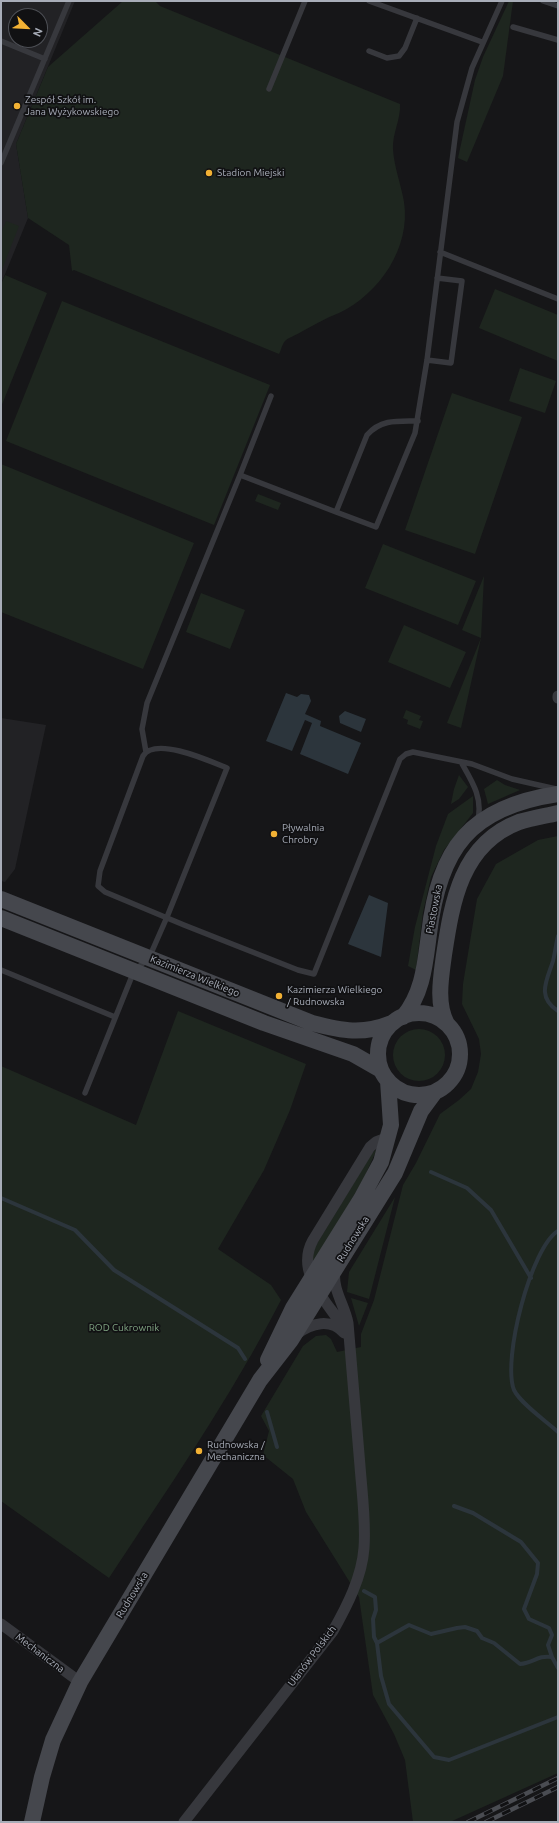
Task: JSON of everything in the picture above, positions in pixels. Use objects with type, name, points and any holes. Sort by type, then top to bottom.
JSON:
[{"type":"main road","name":"Piastowska","points":[[398,1020],[415,1000],[421,984],[435,894],[440,877],[455,849],[477,826],[508,806],[534,798],[558,794]]},
{"type":"main road","name":"Piastowska","points":[[446,1024],[440,1005],[444,960],[453,899],[466,868],[489,841],[503,831],[533,818],[558,813]]},
{"type":"main road","name":"Kazimierza Wielkiego","points":[[1,899],[271,1007],[329,1027],[360,1032],[375,1030],[398,1020]]},
{"type":"main road","name":"Kazimierza Wielkiego","points":[[1,918],[264,1023],[353,1054],[384,1076]]},
{"type":"main road","points":[[410,1014],[426,1014],[446,1024],[458,1043],[458,1065],[447,1084],[435,1092],[421,1095],[406,1094],[384,1076],[378,1058],[379,1045],[384,1033],[398,1020],[410,1014]]},
{"type":"main road","name":"Rudnowska","points":[[32,1822],[42,1777],[53,1740],[80,1682],[260,1380],[283,1328],[361,1199],[381,1162],[391,1125],[384,1076]]},
{"type":"main road","name":"Rudnowska","points":[[260,1380],[291,1340],[395,1173],[421,1111],[435,1092]]},
{"type":"street","name":"Ułanów Polskich","points":[[184,1822],[333,1631],[343,1613],[359,1572],[364,1549],[364,1520],[346,1312],[335,1287],[335,1268]]},
{"type":"street","name":"Ułanów Polskich","points":[[312,1279],[345,1330],[349,1340]]},
{"type":"street","points":[[291,1340],[303,1329],[311,1325],[327,1323],[342,1330],[349,1340]]},
{"type":"street","name":"Mechaniczna","points":[[1,1624],[80,1682]]},
{"type":"lane","points":[[1,163],[69,1]]},
{"type":"lane","points":[[269,89],[305,1]]},
{"type":"lane","points":[[369,1],[482,42]]},
{"type":"lane","points":[[240,475],[376,527],[418,422],[457,122],[472,68],[482,42],[502,1]]},
{"type":"lane","points":[[543,1],[558,6]]},
{"type":"lane","points":[[369,51],[387,58],[399,56],[405,48],[417,18]]},
{"type":"lane","points":[[513,27],[558,40]]},
{"type":"lane","points":[[1,41],[45,59]]},
{"type":"lane","points":[[440,252],[558,299]]},
{"type":"lane","points":[[427,360],[451,363],[462,281],[437,278]]},
{"type":"lane","points":[[271,396],[147,703],[142,729],[146,752],[100,871],[98,886],[105,892],[298,970],[314,974],[400,759],[406,754],[413,752],[461,762],[485,768],[524,782],[558,789]]},
{"type":"lane","points":[[336,512],[367,435],[372,429],[379,424],[388,422],[418,422]]},
{"type":"lane","points":[[85,1093],[134,971],[149,958],[167,917],[227,768],[177,751],[154,748],[146,752]]},
{"type":"lane","points":[[461,762],[478,796],[480,814],[477,826]]},
{"type":"lane","points":[[1,970],[115,1017]]},
{"type":"shaded area","name":"Zespół Szkół im. Jana Wyżykowskiego","points":[[1,1],[75,1],[16,144],[28,218],[1,284]]},
{"type":"shaded area","points":[[286,693],[297,697],[301,694],[309,695],[311,701],[305,714],[321,721],[320,726],[361,743],[348,774],[300,754],[312,723],[305,720],[292,751],[266,741]]},
{"type":"shaded area","points":[[345,711],[366,719],[361,732],[340,723],[339,716]]},
{"type":"shaded area","points":[[1,718],[46,725],[15,869],[5,882],[1,881]]},
{"type":"shaded area","points":[[369,895],[388,903],[381,957],[348,944]]},
{"type":"green space","name":"Stadion Miejski","points":[[123,1],[155,1],[160,6],[400,104],[393,149],[404,202],[405,219],[397,252],[389,268],[379,282],[367,294],[354,305],[285,341],[279,354],[74,270],[72,271],[69,245],[28,218],[16,144],[48,67]]},
{"type":"green space","points":[[509,1],[513,1],[503,76],[467,162],[458,158],[475,80],[483,57]]},
{"type":"green space","points":[[6,221],[19,226],[1,272],[1,233]]},
{"type":"green space","points":[[5,275],[47,293],[1,407],[1,284]]},
{"type":"green space","points":[[495,289],[558,315],[558,361],[479,328]]},
{"type":"green space","points":[[62,301],[270,385],[214,525],[6,441]]},
{"type":"green space","points":[[520,368],[556,381],[545,413],[509,401]]},
{"type":"green space","points":[[452,393],[522,417],[475,554],[405,530]]},
{"type":"green space","points":[[1,464],[194,543],[143,669],[1,612]]},
{"type":"green space","points":[[258,494],[281,503],[278,510],[255,501]]},
{"type":"green space","points":[[383,544],[476,581],[458,625],[365,588]]},
{"type":"green space","points":[[484,576],[481,638],[462,630]]},
{"type":"green space","points":[[201,593],[245,610],[230,649],[186,632]]},
{"type":"green space","points":[[404,625],[466,652],[450,688],[388,662]]},
{"type":"green space","points":[[481,638],[461,728],[447,723]]},
{"type":"green space","points":[[406,710],[421,716],[419,720],[423,721],[420,729],[407,724],[408,720],[403,718]]},
{"type":"green space","points":[[459,775],[468,787],[459,799],[451,804],[454,789]]},
{"type":"green space","points":[[497,780],[505,785],[520,790],[488,804],[484,789]]},
{"type":"green space","points":[[473,796],[473,813],[444,850],[431,877],[423,912],[416,970],[408,966],[415,927],[436,846],[448,814]]},
{"type":"green space","points":[[558,836],[558,1773],[450,1822],[413,1822],[405,1760],[394,1734],[373,1695],[359,1597],[306,1512],[293,1479],[263,1455],[269,1431],[261,1416],[303,1346],[316,1336],[326,1335],[331,1339],[337,1352],[361,1347],[361,1334],[374,1300],[403,1185],[416,1163],[440,1114],[471,1089],[478,1072],[481,1054],[479,1039],[462,1004],[463,984],[477,899],[496,864],[538,840]]},
{"type":"green space","name":"ROD Cukrownik","points":[[178,1011],[306,1064],[290,1110],[264,1170],[218,1249],[271,1285],[281,1300],[262,1336],[220,1407],[177,1476],[109,1578],[1,1501],[1,1066],[136,1125]]},
{"type":"green space","points":[[414,1029],[424,1029],[433,1033],[441,1041],[445,1050],[445,1060],[441,1069],[433,1077],[424,1081],[414,1081],[405,1077],[397,1069],[393,1060],[393,1050],[397,1041],[405,1033]]},
{"type":"green space","points":[[377,1149],[363,1180],[312,1267],[312,1252],[372,1153]]},
{"type":"green space","points":[[395,1197],[369,1299],[347,1292],[349,1272]]},
{"type":"green space","points":[[351,1298],[368,1303],[359,1326]]},
{"type":"waterway","points":[[558,936],[553,961],[545,988],[547,1000],[551,1006],[558,1011]]},
{"type":"waterway","points":[[431,1172],[467,1188],[491,1210],[531,1278]]},
{"type":"waterway","points":[[1,1198],[75,1230],[114,1270],[238,1348],[245,1359]]},
{"type":"waterway","points":[[558,1231],[548,1241],[538,1258],[529,1280],[521,1305],[516,1331],[512,1355],[511,1375],[514,1390],[517,1395],[528,1407],[558,1432]]},
{"type":"waterway","points":[[267,1412],[277,1447]]},
{"type":"waterway","points":[[454,1506],[473,1513],[521,1542],[538,1563],[537,1574],[524,1609],[529,1619],[549,1628],[552,1635],[548,1645],[552,1657]]},
{"type":"waterway","points":[[364,1591],[375,1597],[376,1610],[373,1619],[374,1637],[377,1643],[381,1676],[389,1704],[434,1757],[449,1760],[558,1717]]},
{"type":"waterway","points":[[377,1643],[409,1625],[431,1634],[465,1627],[477,1631],[482,1638],[494,1643],[520,1664],[543,1657],[552,1657],[558,1668]]},
{"type":"railway","points":[[468,1822],[558,1778]]},
{"type":"railway","points":[[486,1822],[558,1787]]},
{"type":"place","name":"Zespół Szkół im. Jana Wyżykowskiego","points":[[17,106]]},
{"type":"place","name":"Stadion Miejski","points":[[209,173]]},
{"type":"place","name":"Pływalnia Chrobry","points":[[274,834]]},
{"type":"place","name":"Kazimierza Wielkiego / Rudnowska","points":[[279,996]]},
{"type":"place","name":"Rudnowska / Mechaniczna","points":[[199,1451]]}]
